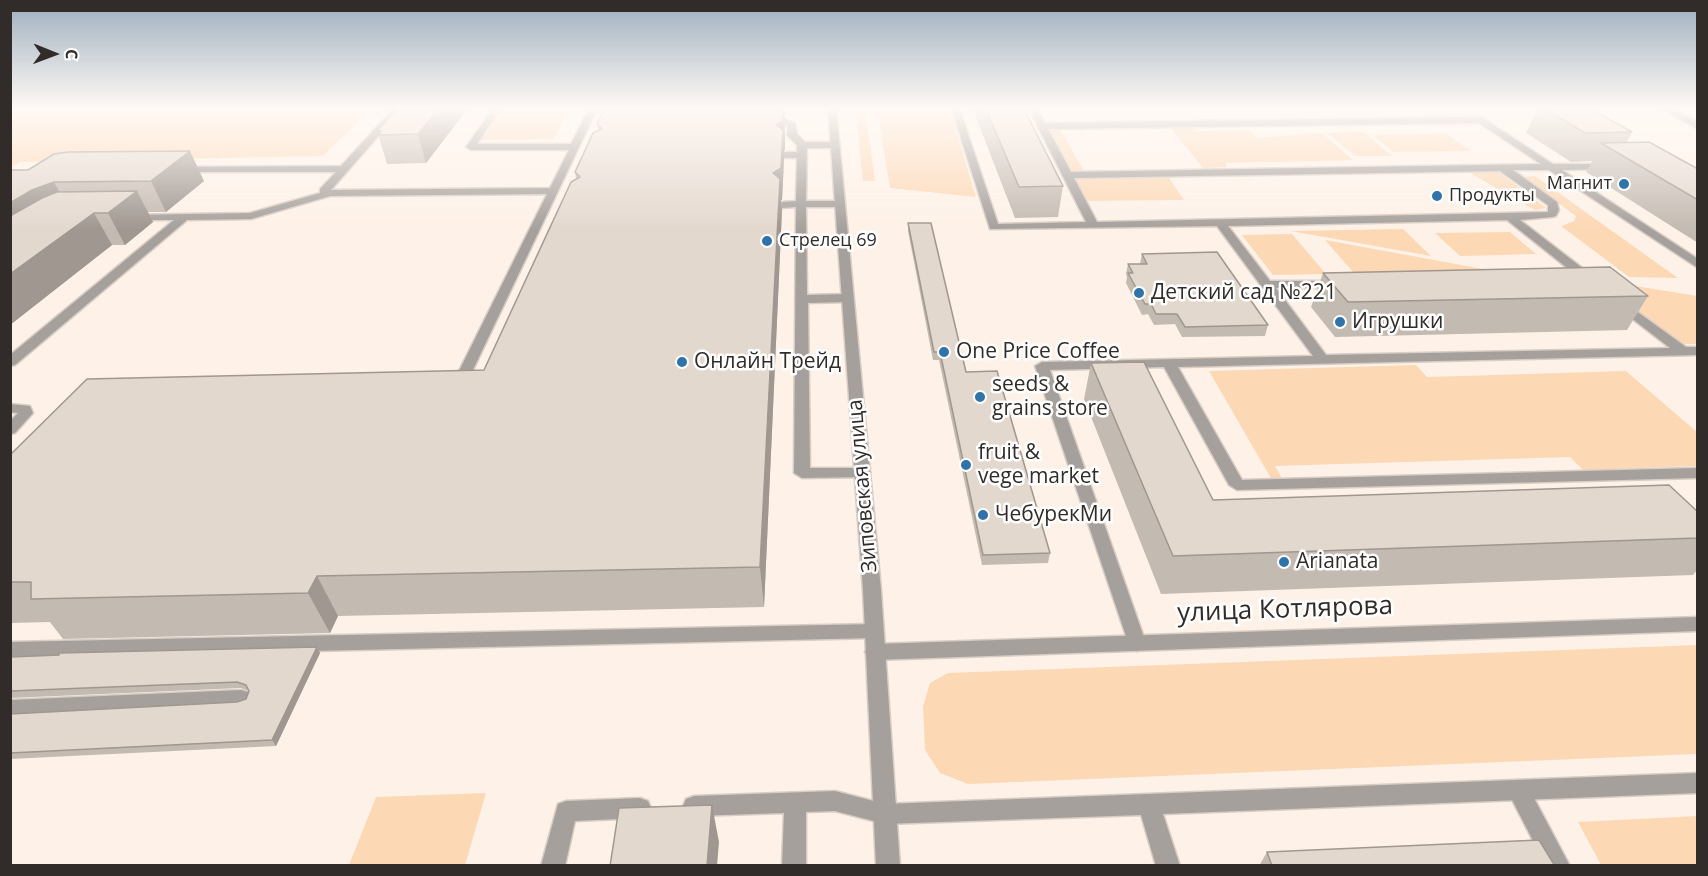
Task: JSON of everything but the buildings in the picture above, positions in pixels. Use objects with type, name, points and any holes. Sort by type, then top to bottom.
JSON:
[{"type":"street","points":[[327,194],[324,188],[362,148]]},
{"type":"street","points":[[482,148],[574,155]]},
{"type":"street","points":[[466,371],[550,209],[553,191],[577,148]]},
{"type":"street","points":[[785,155],[802,148],[800,299],[802,473],[862,473]]},
{"type":"street","name":"Зиповская улица","points":[[835,148],[874,631],[888,866]]},
{"type":"street","points":[[968,148],[994,226],[1510,217],[1552,214],[1553,204],[1503,168]]},
{"type":"street","points":[[1053,148],[1093,225]]},
{"type":"street","points":[[1523,148],[1698,265]]},
{"type":"street","points":[[1067,176],[1622,166]]},
{"type":"street","points":[[169,169],[342,169]]},
{"type":"street","points":[[115,217],[251,216],[327,194],[553,191]]},
{"type":"street","points":[[782,205],[839,204]]},
{"type":"street","points":[[10,362],[184,217]]},
{"type":"street","points":[[1510,217],[1683,351]]},
{"type":"street","points":[[1220,222],[1323,360]]},
{"type":"street","points":[[1567,279],[1598,286]]},
{"type":"street","points":[[1267,285],[1355,284]]},
{"type":"street","points":[[800,299],[847,298]]},
{"type":"street","points":[[1137,644],[1042,366],[1170,365],[1698,351]]},
{"type":"street","points":[[1170,365],[1238,484],[1698,473]]},
{"type":"street","points":[[10,408],[25,409],[27,413],[10,430]]},
{"type":"street","points":[[1650,474],[1666,489]]},
{"type":"street","name":"улица Котлярова","points":[[875,652],[1698,624]]},
{"type":"street","points":[[10,650],[874,631]]},
{"type":"street","points":[[10,709],[241,698]]},
{"type":"street","points":[[553,866],[566,811],[836,801],[885,814],[1698,783]]},
{"type":"street","points":[[1518,790],[1559,866]]},
{"type":"street","points":[[794,866],[795,802]]},
{"type":"street","points":[[1149,804],[1168,866]]},
{"type":"shaded area","points":[[11,148],[331,148],[323,156],[20,162],[11,167]]},
{"type":"shaded area","points":[[859,148],[871,148],[875,181],[863,181]]},
{"type":"shaded area","points":[[884,148],[961,148],[976,197],[890,188]]},
{"type":"shaded area","points":[[1057,148],[1071,148],[1084,171],[1070,171]]},
{"type":"shaded area","points":[[1187,148],[1339,148],[1353,160],[1225,163],[1227,167],[1203,168]]},
{"type":"shaded area","points":[[1345,148],[1382,148],[1392,156],[1355,156]]},
{"type":"shaded area","points":[[1388,148],[1467,148],[1471,151],[1393,152]]},
{"type":"shaded area","points":[[1463,169],[1495,169],[1546,208],[1535,210]]},
{"type":"shaded area","points":[[1167,175],[1184,200],[1083,201],[1071,176]]},
{"type":"shaded area","points":[[1535,176],[1678,278],[1629,277],[1561,226],[1574,221],[1576,216],[1523,177]]},
{"type":"shaded area","points":[[1403,229],[1431,256],[1291,231]]},
{"type":"shaded area","points":[[1510,232],[1536,254],[1460,256],[1435,233]]},
{"type":"shaded area","points":[[1292,234],[1326,274],[1273,275],[1242,235]]},
{"type":"shaded area","points":[[1325,240],[1521,276],[1360,280]]},
{"type":"shaded area","points":[[1592,279],[1697,296],[1697,344],[1674,344]]},
{"type":"shaded area","points":[[1416,365],[1427,377],[1626,371],[1697,432],[1697,466],[1583,470],[1570,457],[1275,466],[1283,480],[1272,480],[1209,371]]},
{"type":"shaded area","points":[[1697,645],[1697,754],[968,784],[940,773],[925,750],[923,706],[930,683],[948,673]]},
{"type":"shaded area","points":[[486,793],[465,865],[349,865],[376,797]]},
{"type":"shaded area","points":[[1697,816],[1697,865],[1601,865],[1578,822]]},
{"type":"place","name":"Магнит","points":[[1624,184]]},
{"type":"place","name":"Продукты","points":[[1437,196]]},
{"type":"place","name":"Стрелец 69","points":[[767,241]]},
{"type":"place","name":"Детский сад №221","points":[[1139,293]]},
{"type":"place","name":"Игрушки","points":[[1340,322]]},
{"type":"place","name":"One Price Coffee","points":[[944,352]]},
{"type":"place","name":"Онлайн Трейд","points":[[682,362]]},
{"type":"place","name":"seeds & grains store","points":[[980,397]]},
{"type":"place","name":"fruit & vege market","points":[[966,465]]},
{"type":"place","name":"ЧебурекМи","points":[[983,515]]},
{"type":"place","name":"Arianata","points":[[1284,562]]}]
